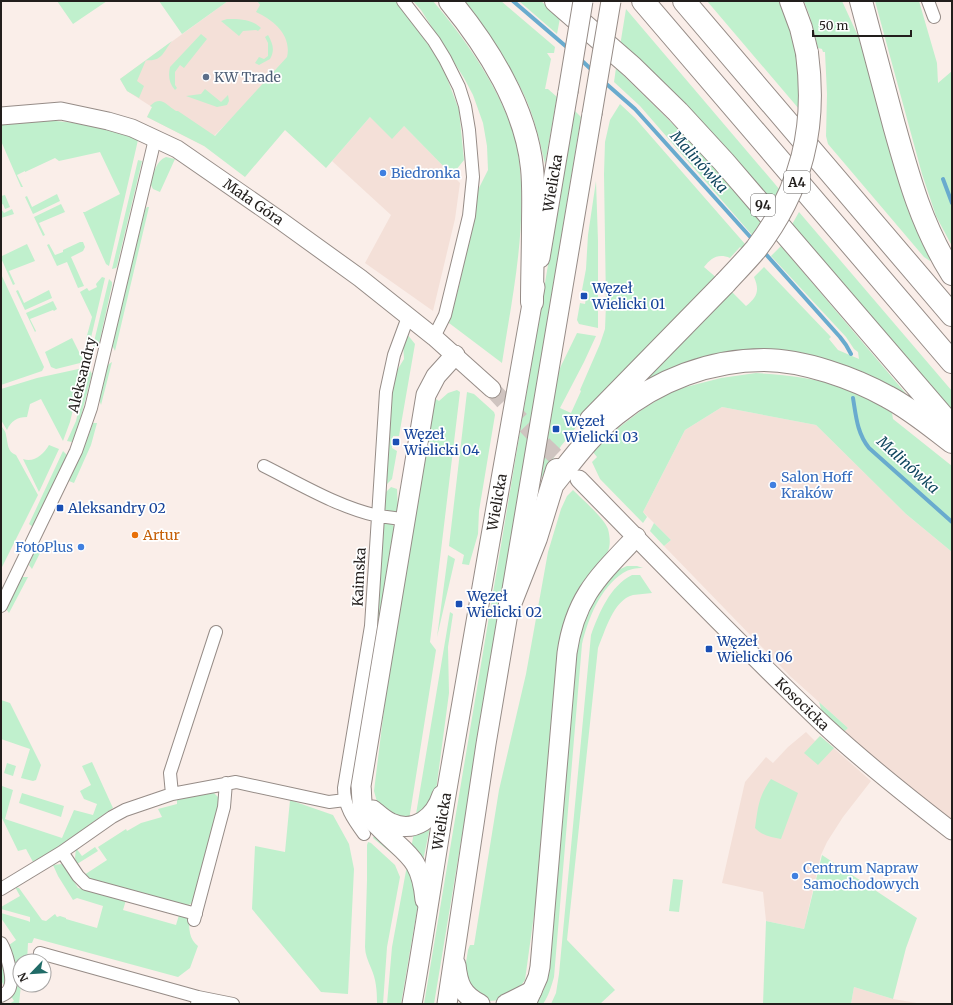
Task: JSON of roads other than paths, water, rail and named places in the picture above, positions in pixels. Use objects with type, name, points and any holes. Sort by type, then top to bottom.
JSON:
[{"type":"highway","points":[[450,1],[484,47],[501,76],[521,121],[528,145],[534,194],[532,302]]},
{"type":"highway","name":"94","points":[[556,1],[632,67],[678,112],[724,162],[952,427]]},
{"type":"highway","name":"A4","points":[[643,1],[952,362]]},
{"type":"highway","name":"A4","points":[[684,1],[952,315]]},
{"type":"highway","points":[[510,604],[536,538],[554,484],[558,466],[564,455],[594,416],[725,283],[755,250],[766,235],[785,203],[799,169],[808,135],[810,119],[811,84],[807,53],[801,28],[791,1]]},
{"type":"highway","points":[[850,1],[877,61]]},
{"type":"highway","points":[[862,1],[911,187],[941,258],[952,274]]},
{"type":"highway","points":[[554,484],[583,446],[597,431],[616,414],[653,389],[693,371],[738,362],[765,360],[792,363],[815,367],[840,375],[864,384],[889,397],[952,442]]},
{"type":"main road","name":"Wielicka","points":[[412,1004],[450,768],[583,1]]},
{"type":"main road","name":"Wielicka","points":[[446,1004],[486,744],[611,1]]},
{"type":"main road","points":[[426,922],[424,887],[417,866],[406,852],[386,835],[368,816],[363,806],[362,778],[426,395],[436,376],[455,355]]},
{"type":"main road","points":[[506,1004],[529,998],[538,977],[540,968],[570,632],[579,609],[594,584],[636,537]]},
{"type":"main road","points":[[362,793],[367,804],[385,820],[392,824],[404,827],[418,825],[429,817],[437,806],[450,768]]},
{"type":"main road","points":[[455,951],[456,969],[462,988],[471,1000],[480,1004]]},
{"type":"street","points":[[403,1],[434,41],[445,59],[459,87],[465,106],[469,130],[473,177],[469,216],[445,315],[434,337]]},
{"type":"street","points":[[928,1],[934,17]]},
{"type":"street","name":"Mała Góra","points":[[1,116],[61,111],[108,121],[132,128],[177,149],[202,165],[360,278],[434,337],[492,389]]},
{"type":"street","name":"Aleksandry","points":[[1,606],[76,451],[91,408],[155,139]]},
{"type":"street","name":"Kaimska","points":[[364,834],[353,820],[345,800],[344,788],[371,626],[386,392],[394,354],[408,317]]},
{"type":"street","points":[[264,466],[328,498],[354,508],[377,515],[406,520]]},
{"type":"street","name":"Kosocicka","points":[[579,479],[749,652],[825,725],[909,798],[952,831]]},
{"type":"street","points":[[172,794],[170,773],[216,632]]},
{"type":"street","points":[[1,888],[62,852],[112,817],[125,810],[172,794],[236,782],[329,802],[345,800]]},
{"type":"street","points":[[62,852],[78,876],[86,884],[195,917],[224,807],[226,783]]},
{"type":"street","points":[[1,943],[6,956],[11,983],[8,992],[1,996]]},
{"type":"street","points":[[52,957],[197,1001],[233,1004]]},
{"type":"waterway","name":"Malinówka","points":[[513,1],[569,49]]},
{"type":"waterway","name":"Malinówka","points":[[580,59],[594,72]]},
{"type":"waterway","name":"Malinówka","points":[[603,81],[635,109],[753,240]]},
{"type":"waterway","points":[[943,179],[952,203]]},
{"type":"waterway","name":"Malinówka","points":[[763,251],[840,337],[851,354]]},
{"type":"waterway","name":"Malinówka","points":[[853,398],[859,430],[869,448],[952,522]]},
{"type":"tunnel","points":[[492,389],[545,446],[575,475]]},
{"type":"place","name":"KW Trade","points":[[206,77]]},
{"type":"place","name":"Biedronka","points":[[383,173]]},
{"type":"place","name":"Węzeł Wielicki 01","points":[[584,296]]},
{"type":"place","name":"Węzeł Wielicki 03","points":[[556,429]]},
{"type":"place","name":"Węzeł Wielicki 04","points":[[396,442]]},
{"type":"place","name":"Salon Hoff Kraków","points":[[773,485]]},
{"type":"place","name":"Aleksandry 02","points":[[60,508]]},
{"type":"place","name":"Artur","points":[[135,535]]},
{"type":"place","name":"FotoPlus","points":[[81,547]]},
{"type":"place","name":"Węzeł Wielicki 02","points":[[459,604]]},
{"type":"place","name":"Węzeł Wielicki 06","points":[[709,649]]},
{"type":"place","name":"Centrum Napraw Samochodowych","points":[[795,876]]}]
